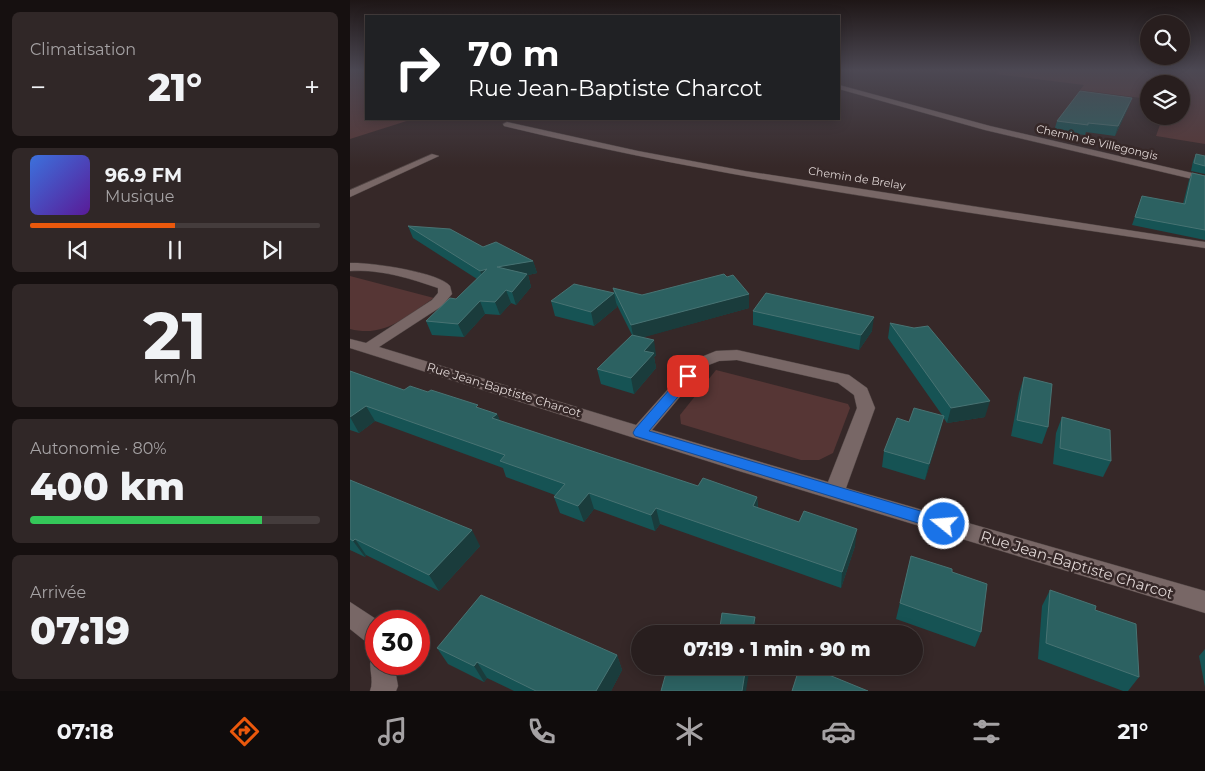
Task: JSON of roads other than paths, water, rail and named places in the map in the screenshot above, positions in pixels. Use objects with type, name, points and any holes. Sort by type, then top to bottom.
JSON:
[{"type":"street","name":"Chemin de Villegongis","points":[[893,102],[963,122],[1205,179]]},
{"type":"street","name":"Chemin de Brelay","points":[[507,124],[638,154],[745,174],[1205,246]]},
{"type":"street","points":[[350,194],[435,156]]},
{"type":"street","name":"Rue Jean-Baptiste Charcot","points":[[350,267],[369,266],[433,282],[444,286],[446,294],[436,303],[359,345]]},
{"type":"street","name":"Rue Jean-Baptiste Charcot","points":[[359,345],[640,433],[1205,602]]},
{"type":"street","points":[[640,433],[700,363],[716,356],[737,355],[843,379],[861,392],[866,408],[835,491]]},
{"type":"street","points":[[350,614],[365,626]]},
{"type":"street","points":[[382,675],[384,691]]}]
